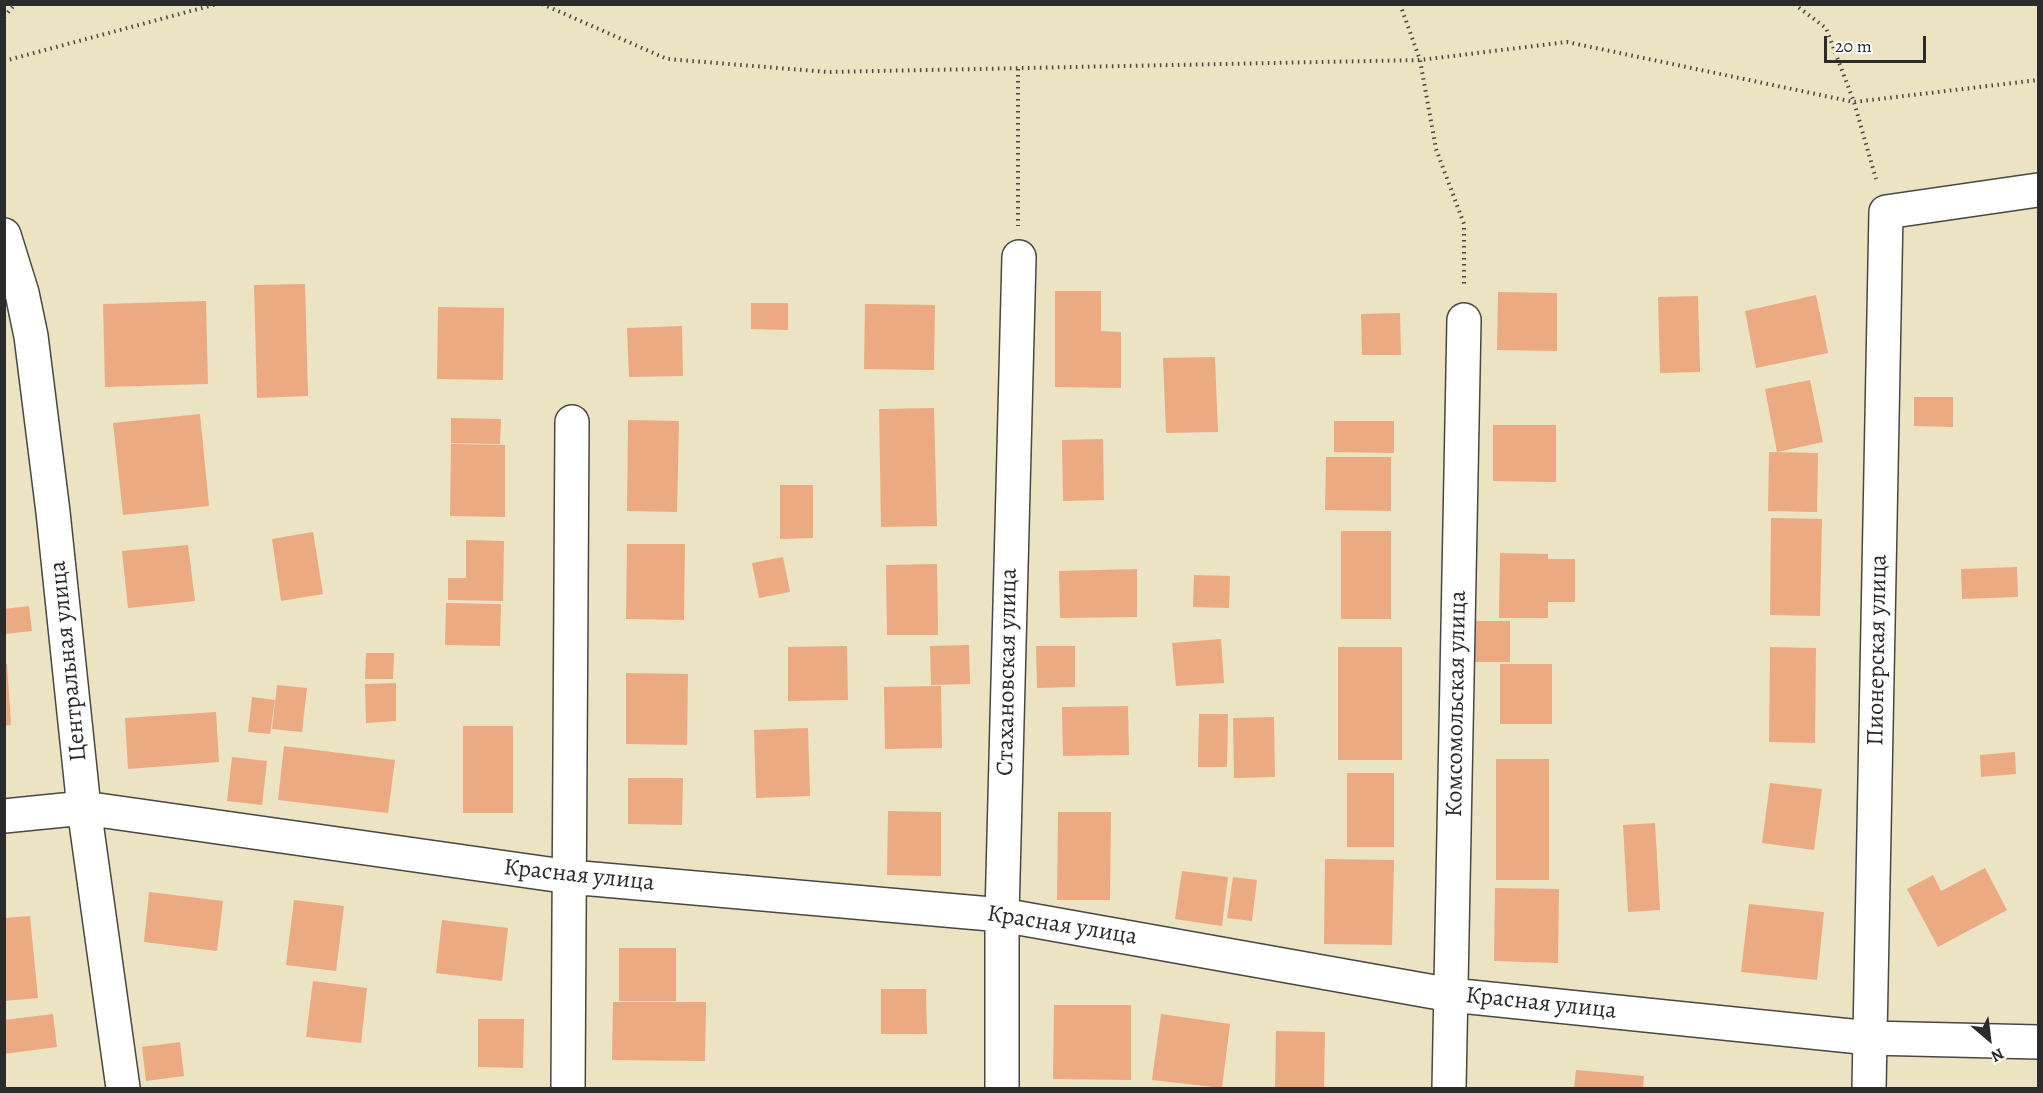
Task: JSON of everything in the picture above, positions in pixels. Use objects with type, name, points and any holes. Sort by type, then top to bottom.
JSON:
[{"type":"street","points":[[1886,212],[2038,190]]},
{"type":"street","name":"Пионерская улица","points":[[1869,1089],[1886,212]]},
{"type":"street","name":"Центральная улица","points":[[4,235],[22,292],[31,336],[53,512],[84,808],[123,1089]]},
{"type":"street","name":"Стахановская улица","points":[[1002,1089],[1002,915],[1018,256]]},
{"type":"street","name":"Комсомольская улица","points":[[1449,1089],[1464,320]]},
{"type":"street","points":[[568,1089],[572,422]]},
{"type":"street","name":"Красная улица","points":[[4,816],[84,808],[570,877],[1002,915],[1451,994],[1870,1038],[2038,1042]]},
{"type":"path","points":[[4,17],[15,4]]},
{"type":"path","points":[[4,61],[217,4]]},
{"type":"path","points":[[542,4],[667,59],[828,72],[1420,60],[1567,42],[1854,102],[2038,80]]},
{"type":"path","points":[[1400,4],[1420,60],[1436,149],[1464,225],[1464,320]]},
{"type":"path","points":[[1794,4],[1826,28],[1854,102],[1886,212]]},
{"type":"path","points":[[1018,69],[1018,256]]},
{"type":"building","points":[[305,284],[308,396],[257,398],[254,285]]},
{"type":"building","points":[[1055,291],[1101,291],[1101,331],[1121,332],[1121,388],[1055,387]]},
{"type":"building","points":[[1498,292],[1557,293],[1557,351],[1497,350]]},
{"type":"building","points":[[1816,295],[1828,353],[1756,368],[1745,311]]},
{"type":"building","points":[[1698,296],[1700,372],[1660,373],[1658,297]]},
{"type":"building","points":[[206,301],[208,384],[105,387],[103,304]]},
{"type":"building","points":[[751,303],[788,303],[788,330],[751,329]]},
{"type":"building","points":[[865,304],[935,305],[934,370],[864,369]]},
{"type":"building","points":[[438,307],[504,308],[503,380],[437,379]]},
{"type":"building","points":[[1400,313],[1401,355],[1362,355],[1361,314]]},
{"type":"building","points":[[682,326],[683,376],[629,377],[627,328]]},
{"type":"building","points":[[1215,357],[1218,432],[1166,433],[1163,358]]},
{"type":"building","points":[[1810,380],[1823,442],[1777,452],[1765,389]]},
{"type":"building","points":[[1914,397],[1953,397],[1953,427],[1914,426]]},
{"type":"building","points":[[934,408],[937,526],[881,527],[879,409]]},
{"type":"building","points":[[200,414],[209,506],[123,515],[113,423]]},
{"type":"building","points":[[451,418],[501,419],[500,444],[451,443]]},
{"type":"building","points":[[628,420],[679,421],[677,512],[627,511]]},
{"type":"building","points":[[1334,421],[1394,421],[1394,453],[1334,452]]},
{"type":"building","points":[[1493,425],[1556,425],[1556,482],[1493,481]]},
{"type":"building","points":[[1103,439],[1104,500],[1063,501],[1062,440]]},
{"type":"building","points":[[451,444],[505,445],[505,517],[450,516]]},
{"type":"building","points":[[1769,452],[1818,453],[1817,512],[1768,511]]},
{"type":"building","points":[[1326,457],[1391,457],[1391,511],[1325,510]]},
{"type":"building","points":[[780,485],[813,485],[813,538],[780,539]]},
{"type":"building","points":[[1771,518],[1822,519],[1820,616],[1770,615]]},
{"type":"building","points":[[1341,531],[1391,531],[1391,619],[1341,619]]},
{"type":"building","points":[[313,532],[323,594],[281,601],[272,539]]},
{"type":"building","points":[[466,540],[504,541],[503,601],[448,600],[448,578],[466,578]]},
{"type":"building","points":[[627,544],[685,544],[684,620],[626,619]]},
{"type":"building","points":[[188,545],[195,601],[128,608],[122,551]]},
{"type":"building","points":[[1500,553],[1548,554],[1548,559],[1575,559],[1575,602],[1548,602],[1548,618],[1499,618]]},
{"type":"building","points":[[783,557],[790,592],[759,598],[752,563]]},
{"type":"building","points":[[937,564],[938,635],[887,635],[886,565]]},
{"type":"building","points":[[2017,567],[2018,597],[1962,599],[1961,569]]},
{"type":"building","points":[[1137,569],[1137,617],[1060,618],[1059,571]]},
{"type":"building","points":[[1194,575],[1230,576],[1229,608],[1193,607]]},
{"type":"building","points":[[446,603],[501,604],[500,646],[445,645]]},
{"type":"building","points":[[29,606],[32,631],[4,634],[4,609]]},
{"type":"building","points":[[1475,621],[1510,621],[1510,662],[1475,662]]},
{"type":"building","points":[[1221,639],[1224,683],[1176,686],[1172,643]]},
{"type":"building","points":[[969,645],[970,684],[931,685],[930,646]]},
{"type":"building","points":[[847,646],[848,700],[788,701],[788,647]]},
{"type":"building","points":[[1036,646],[1075,646],[1075,687],[1037,688]]},
{"type":"building","points":[[1338,647],[1402,647],[1402,760],[1338,760]]},
{"type":"building","points":[[1770,647],[1816,648],[1815,743],[1769,742]]},
{"type":"building","points":[[366,653],[394,653],[393,679],[365,679]]},
{"type":"building","points":[[4,664],[7,664],[11,725],[4,726]]},
{"type":"building","points":[[1500,664],[1552,664],[1552,724],[1500,724]]},
{"type":"building","points":[[626,673],[688,674],[687,745],[626,744]]},
{"type":"building","points":[[396,683],[396,721],[366,723],[365,684]]},
{"type":"building","points":[[277,685],[307,688],[302,732],[272,729]]},
{"type":"building","points":[[941,686],[942,748],[885,749],[884,687]]},
{"type":"building","points":[[252,697],[275,700],[270,734],[248,732]]},
{"type":"building","points":[[1128,706],[1129,755],[1063,756],[1062,707]]},
{"type":"building","points":[[216,712],[219,762],[128,769],[125,718]]},
{"type":"building","points":[[1199,714],[1228,714],[1227,767],[1198,767]]},
{"type":"building","points":[[1274,717],[1275,777],[1234,778],[1233,718]]},
{"type":"building","points":[[463,726],[513,726],[513,813],[463,813]]},
{"type":"building","points":[[808,728],[810,796],[756,798],[754,730]]},
{"type":"building","points":[[284,746],[395,760],[388,813],[278,800]]},
{"type":"building","points":[[2015,752],[2016,774],[1981,777],[1980,755]]},
{"type":"building","points":[[232,757],[267,761],[262,805],[227,801]]},
{"type":"building","points":[[1496,759],[1549,759],[1549,880],[1496,880]]},
{"type":"building","points":[[1347,773],[1394,773],[1394,847],[1347,847]]},
{"type":"building","points":[[628,778],[683,778],[682,825],[628,824]]},
{"type":"building","points":[[1770,783],[1822,789],[1814,850],[1762,843]]},
{"type":"building","points":[[888,811],[941,812],[941,876],[887,875]]},
{"type":"building","points":[[1058,812],[1111,812],[1110,900],[1057,900]]},
{"type":"building","points":[[1655,823],[1660,910],[1628,912],[1623,825]]},
{"type":"building","points":[[1325,859],[1394,860],[1392,945],[1324,944]]},
{"type":"building","points":[[1985,868],[2007,910],[1938,947],[1907,889],[1933,875],[1941,891]]},
{"type":"building","points":[[1182,871],[1228,877],[1222,926],[1175,919]]},
{"type":"building","points":[[1233,877],[1257,880],[1252,921],[1227,918]]},
{"type":"building","points":[[1495,888],[1559,889],[1558,963],[1494,961]]},
{"type":"building","points":[[149,892],[223,901],[217,951],[144,942]]},
{"type":"building","points":[[294,900],[344,906],[336,971],[286,965]]},
{"type":"building","points":[[1749,904],[1824,912],[1817,980],[1741,972]]},
{"type":"building","points":[[30,916],[38,998],[4,1001],[4,918]]},
{"type":"building","points":[[442,920],[508,928],[502,981],[436,973]]},
{"type":"building","points":[[619,948],[676,948],[676,1001],[619,1001]]},
{"type":"building","points":[[313,981],[367,988],[361,1043],[306,1037]]},
{"type":"building","points":[[881,989],[926,989],[927,1034],[881,1034]]},
{"type":"building","points":[[613,1002],[706,1002],[705,1061],[612,1060]]},
{"type":"building","points":[[1054,1005],[1131,1005],[1131,1080],[1053,1079]]},
{"type":"building","points":[[53,1014],[57,1047],[4,1054],[4,1020]]},
{"type":"building","points":[[1161,1014],[1230,1024],[1222,1088],[1152,1080]]},
{"type":"building","points":[[478,1019],[524,1019],[523,1068],[478,1067]]},
{"type":"building","points":[[1276,1031],[1325,1032],[1324,1088],[1275,1088]]},
{"type":"building","points":[[180,1042],[184,1076],[146,1081],[142,1047]]},
{"type":"building","points":[[1576,1070],[1644,1076],[1643,1088],[1574,1088]]}]
